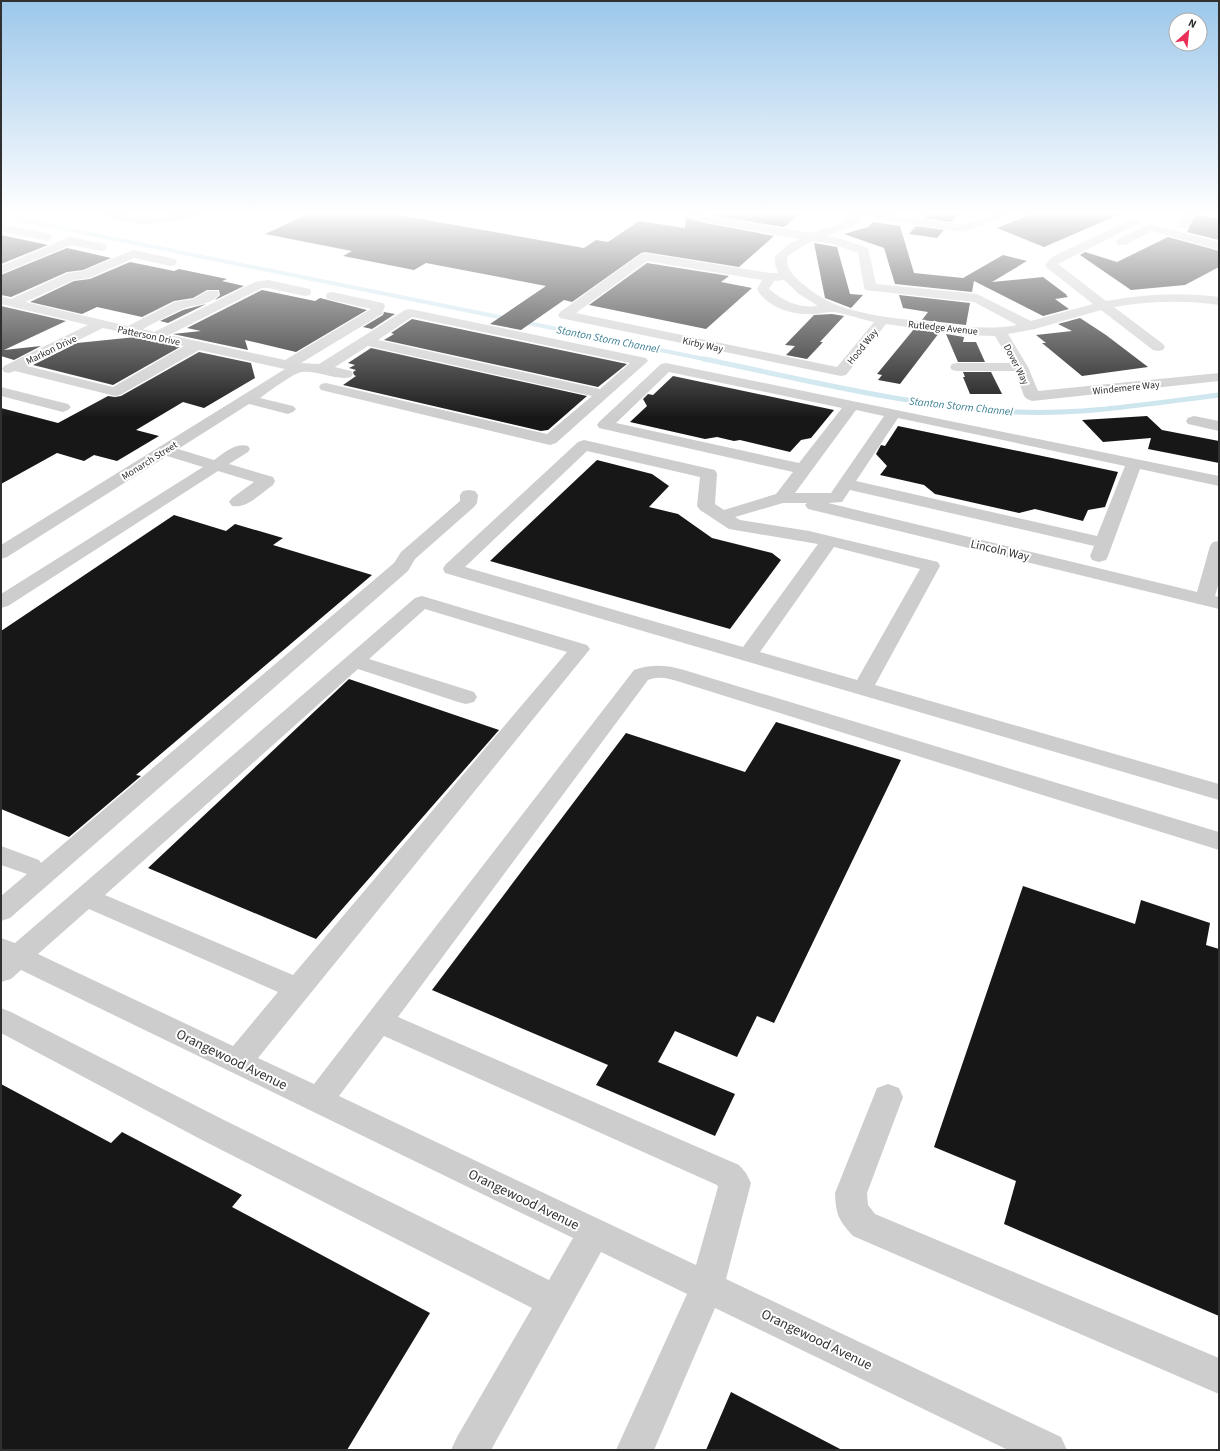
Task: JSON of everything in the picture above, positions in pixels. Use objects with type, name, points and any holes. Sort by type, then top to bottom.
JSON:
[{"type":"street","points":[[6,301],[54,283]]},
{"type":"street","name":"Kirby Way","points":[[610,283],[565,315],[841,372]]},
{"type":"street","points":[[767,283],[763,289],[767,294],[781,304],[799,311],[833,308]]},
{"type":"street","name":"Rutledge Avenue","points":[[794,283],[806,294],[833,308],[883,320],[956,330],[1000,332],[1030,326],[1104,305],[1126,302],[1216,297]]},
{"type":"street","points":[[869,283],[870,287],[977,298],[1030,326]]},
{"type":"street","points":[[1074,283],[1158,347]]},
{"type":"street","points":[[156,336],[259,285],[268,284],[305,292]]},
{"type":"street","points":[[130,330],[180,305],[197,302],[226,287]]},
{"type":"street","points":[[1113,293],[1126,302]]},
{"type":"street","name":"Monarch Street","points":[[1,552],[247,399],[292,366],[377,311],[378,306],[332,296]]},
{"type":"street","name":"Patterson Drive","points":[[6,301],[292,366],[322,369],[346,374],[326,387],[550,440],[603,394]]},
{"type":"street","points":[[322,369],[365,341],[410,313],[641,361],[603,394],[365,341]]},
{"type":"street","name":"Hood Way","points":[[841,372],[883,320]]},
{"type":"street","name":"Markon Drive","points":[[1,374],[102,324]]},
{"type":"street","name":"Dover Way","points":[[1000,332],[1021,367],[1032,396]]},
{"type":"street","points":[[15,367],[115,392],[197,345]]},
{"type":"street","points":[[802,469],[605,425],[666,367],[1219,481]]},
{"type":"street","points":[[957,367],[1021,367]]},
{"type":"street","name":"Windemere Way","points":[[1032,396],[1219,377]]},
{"type":"street","points":[[1,391],[63,407]]},
{"type":"street","points":[[247,399],[288,409]]},
{"type":"street","points":[[782,498],[802,469],[810,461],[852,405]]},
{"type":"street","points":[[721,516],[782,498],[836,498],[894,413]]},
{"type":"street","points":[[1194,421],[1219,426]]},
{"type":"street","points":[[863,688],[931,566],[809,536],[735,525],[706,506],[709,474],[584,445],[452,569],[1219,792]]},
{"type":"street","points":[[1,602],[216,464],[242,449]]},
{"type":"street","points":[[165,450],[216,464],[267,481],[238,502]]},
{"type":"street","points":[[1092,572],[1134,464]]},
{"type":"street","points":[[845,484],[1104,543]]},
{"type":"street","points":[[1,911],[401,566],[408,556],[468,503],[469,495]]},
{"type":"street","name":"Lincoln Way","points":[[782,498],[1212,601]]},
{"type":"street","points":[[879,553],[894,525]]},
{"type":"street","points":[[748,655],[829,541]]},
{"type":"street","points":[[1212,601],[1219,546]]},
{"type":"street","points":[[7,959],[86,897],[422,602],[580,649],[237,1062]]},
{"type":"street","points":[[354,661],[466,697]]},
{"type":"street","points":[[318,1100],[641,675],[649,671],[659,671],[698,681],[1219,841]]},
{"type":"street","points":[[1,855],[30,866]]},
{"type":"street","points":[[86,897],[298,989]]},
{"type":"street","name":"Orangewood Avenue","points":[[7,959],[318,1100],[1048,1450]]},
{"type":"street","points":[[1,1020],[213,1130],[556,1301]]},
{"type":"street","points":[[379,1021],[710,1166],[728,1175],[735,1183],[707,1287],[635,1450]]},
{"type":"street","points":[[888,1096],[851,1193],[852,1211],[864,1225],[1219,1376]]},
{"type":"street","points":[[470,1450],[594,1233]]},
{"type":"building","points":[[1,283],[43,283],[11,297],[1,295]]},
{"type":"building","points":[[70,283],[230,283],[244,286],[215,300],[220,295],[219,290],[207,290],[193,298],[174,301],[142,317],[97,307],[82,314],[30,302]]},
{"type":"building","points":[[529,283],[599,283],[572,302],[564,300],[521,330],[490,324],[546,286]]},
{"type":"building","points":[[620,283],[725,283],[752,288],[706,329],[589,305]]},
{"type":"building","points":[[822,283],[847,283],[850,294],[863,295],[851,308],[825,298]]},
{"type":"building","points":[[895,283],[974,283],[972,292],[895,284]]},
{"type":"building","points":[[977,283],[1051,283],[1067,295],[1068,297],[1055,299],[1069,309],[1043,316]]},
{"type":"building","points":[[1120,283],[1189,283],[1185,285],[1131,290]]},
{"type":"building","points":[[262,290],[315,301],[320,298],[367,310],[296,352],[245,340],[248,350],[173,334],[201,331],[187,328]]},
{"type":"building","points":[[899,295],[970,303],[966,325],[922,320],[928,312],[903,308]]},
{"type":"building","points":[[206,304],[168,323],[160,321],[183,310]]},
{"type":"building","points":[[1,306],[66,321],[4,350],[41,346],[14,360],[1,356]]},
{"type":"building","points":[[384,312],[395,314],[372,329],[363,327],[383,315]]},
{"type":"building","points":[[832,314],[844,316],[820,342],[823,342],[807,359],[786,355],[795,346],[785,345],[814,315]]},
{"type":"building","points":[[1080,318],[1106,335],[1148,367],[1082,376],[1042,343],[1046,343],[1036,335],[1072,331],[1058,324]]},
{"type":"building","points":[[412,319],[627,364],[598,387],[384,340],[394,334],[391,333]]},
{"type":"building","points":[[914,329],[939,333],[900,384],[878,380],[882,375],[877,374]]},
{"type":"building","points":[[946,334],[964,337],[963,342],[976,342],[985,362],[958,362]]},
{"type":"building","points":[[136,337],[180,347],[113,385],[33,365],[77,343]]},
{"type":"building","points":[[371,348],[587,396],[548,430],[541,431],[343,385],[356,376],[353,372],[356,370],[349,368],[355,365],[348,363]]},
{"type":"building","points":[[199,352],[251,363],[255,378],[204,408],[183,402],[136,430],[159,436],[117,461],[94,455],[84,461],[57,453],[1,484],[1,408],[58,423],[108,396],[121,396]]},
{"type":"building","points":[[963,372],[991,372],[1002,394],[970,394],[963,377],[965,377]]},
{"type":"building","points":[[673,376],[834,410],[811,438],[801,440],[790,452],[740,440],[734,441],[717,437],[705,439],[630,422],[647,406],[643,399],[648,394],[653,395]]},
{"type":"building","points":[[1147,416],[1162,430],[1219,441],[1219,463],[1148,449],[1151,438],[1103,442],[1082,420]]},
{"type":"building","points":[[898,426],[1118,472],[1105,507],[1088,510],[1083,521],[1035,509],[1019,513],[935,494],[924,485],[880,475],[887,466],[876,454],[881,445],[885,446]]},
{"type":"building","points":[[597,460],[652,474],[669,486],[649,507],[678,514],[712,538],[772,553],[781,560],[730,629],[490,561]]},
{"type":"building","points":[[174,515],[226,531],[235,524],[283,538],[273,545],[372,575],[136,775],[141,776],[69,837],[1,809],[1,631]]},
{"type":"building","points":[[349,679],[499,730],[316,939],[148,868]]},
{"type":"building","points":[[776,722],[901,760],[774,1023],[757,1016],[737,1057],[675,1031],[658,1062],[735,1094],[715,1136],[596,1085],[608,1065],[432,990],[626,733],[745,772]]},
{"type":"building","points":[[1023,886],[1135,924],[1141,900],[1210,923],[1206,945],[1219,949],[1219,1316],[1004,1224],[1016,1181],[934,1147]]},
{"type":"building","points":[[1,1084],[111,1143],[122,1132],[242,1195],[232,1207],[430,1313],[347,1450],[1,1450]]},
{"type":"building","points":[[731,1392],[842,1450],[706,1450]]},
{"type":"waterway","name":"Stanton Storm Channel","points":[[330,283],[509,319]]},
{"type":"waterway","name":"Stanton Storm Channel","points":[[523,322],[709,360]]},
{"type":"waterway","name":"Stanton Storm Channel","points":[[704,359],[899,399],[938,405],[1017,412],[1068,412],[1093,410],[1219,395]]}]
